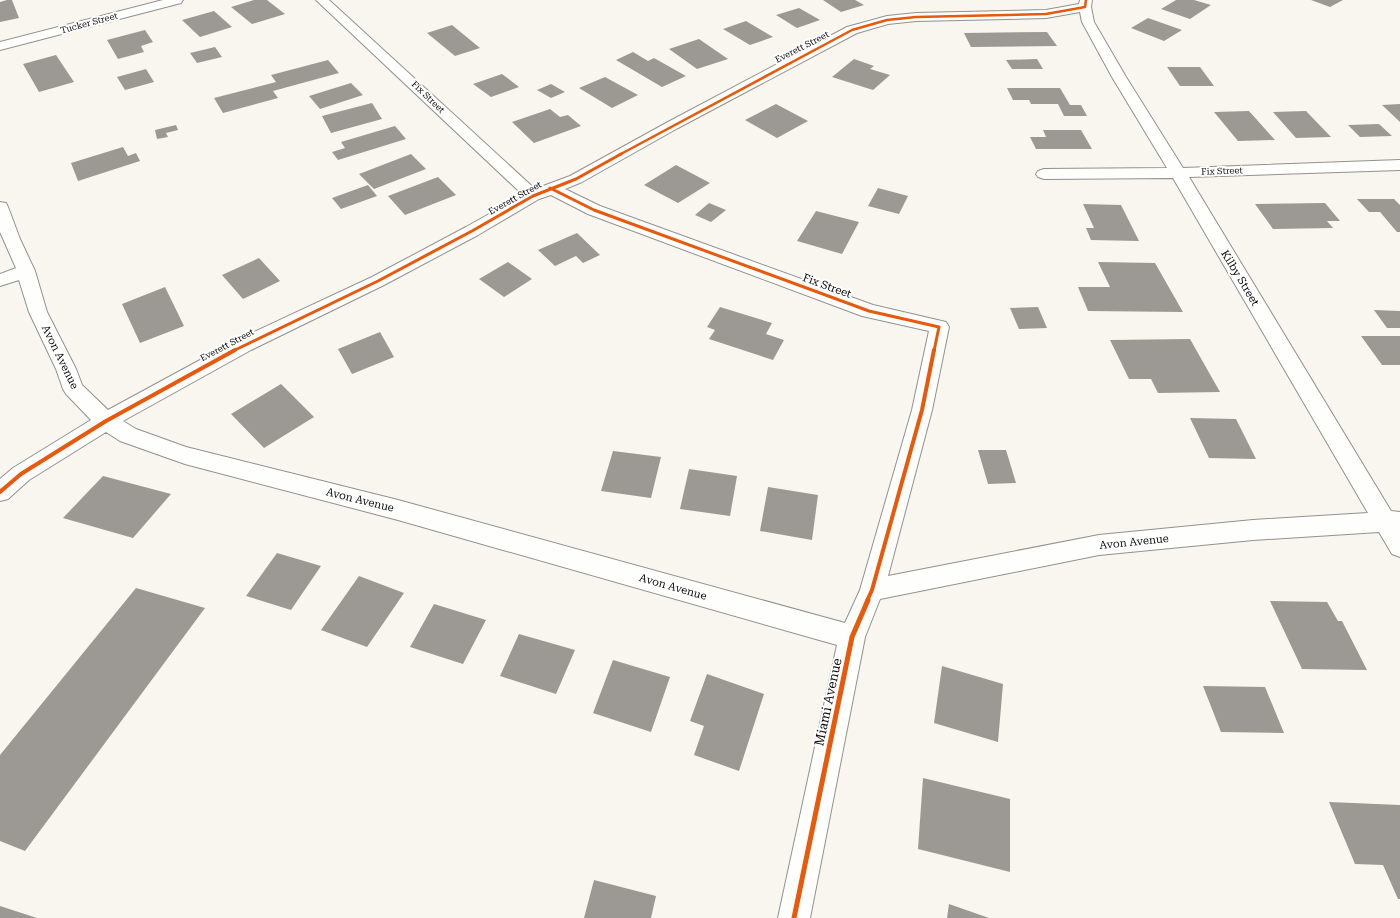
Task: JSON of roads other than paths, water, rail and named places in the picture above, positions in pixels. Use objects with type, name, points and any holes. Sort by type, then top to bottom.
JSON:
[{"type":"street","name":"Tucker Street","points":[[0,46],[177,0]]},
{"type":"street","name":"Fix Street","points":[[322,0],[542,192],[869,311],[939,327],[922,410],[898,496]]},
{"type":"street","name":"Everett Street","points":[[0,492],[21,474],[106,421],[244,344],[378,281],[542,192],[576,178],[852,30],[887,20],[916,17],[1046,14],[1086,3]]},
{"type":"street","name":"Kilby Street","points":[[1086,3],[1088,22],[1119,77],[1393,521],[1400,547]]},
{"type":"street","name":"Fix Street","points":[[1044,174],[1178,173],[1400,164]]},
{"type":"street","name":"Avon Avenue","points":[[0,207],[11,239],[26,271],[38,312],[66,369],[73,389],[106,421],[128,435],[185,455],[398,510],[852,637]]},
{"type":"street","points":[[0,280],[26,271]]},
{"type":"street","name":"Miami Avenue","points":[[794,918],[852,637],[872,590],[898,496]]},
{"type":"street","name":"Avon Avenue","points":[[872,590],[1099,545],[1253,530],[1393,521]]}]
